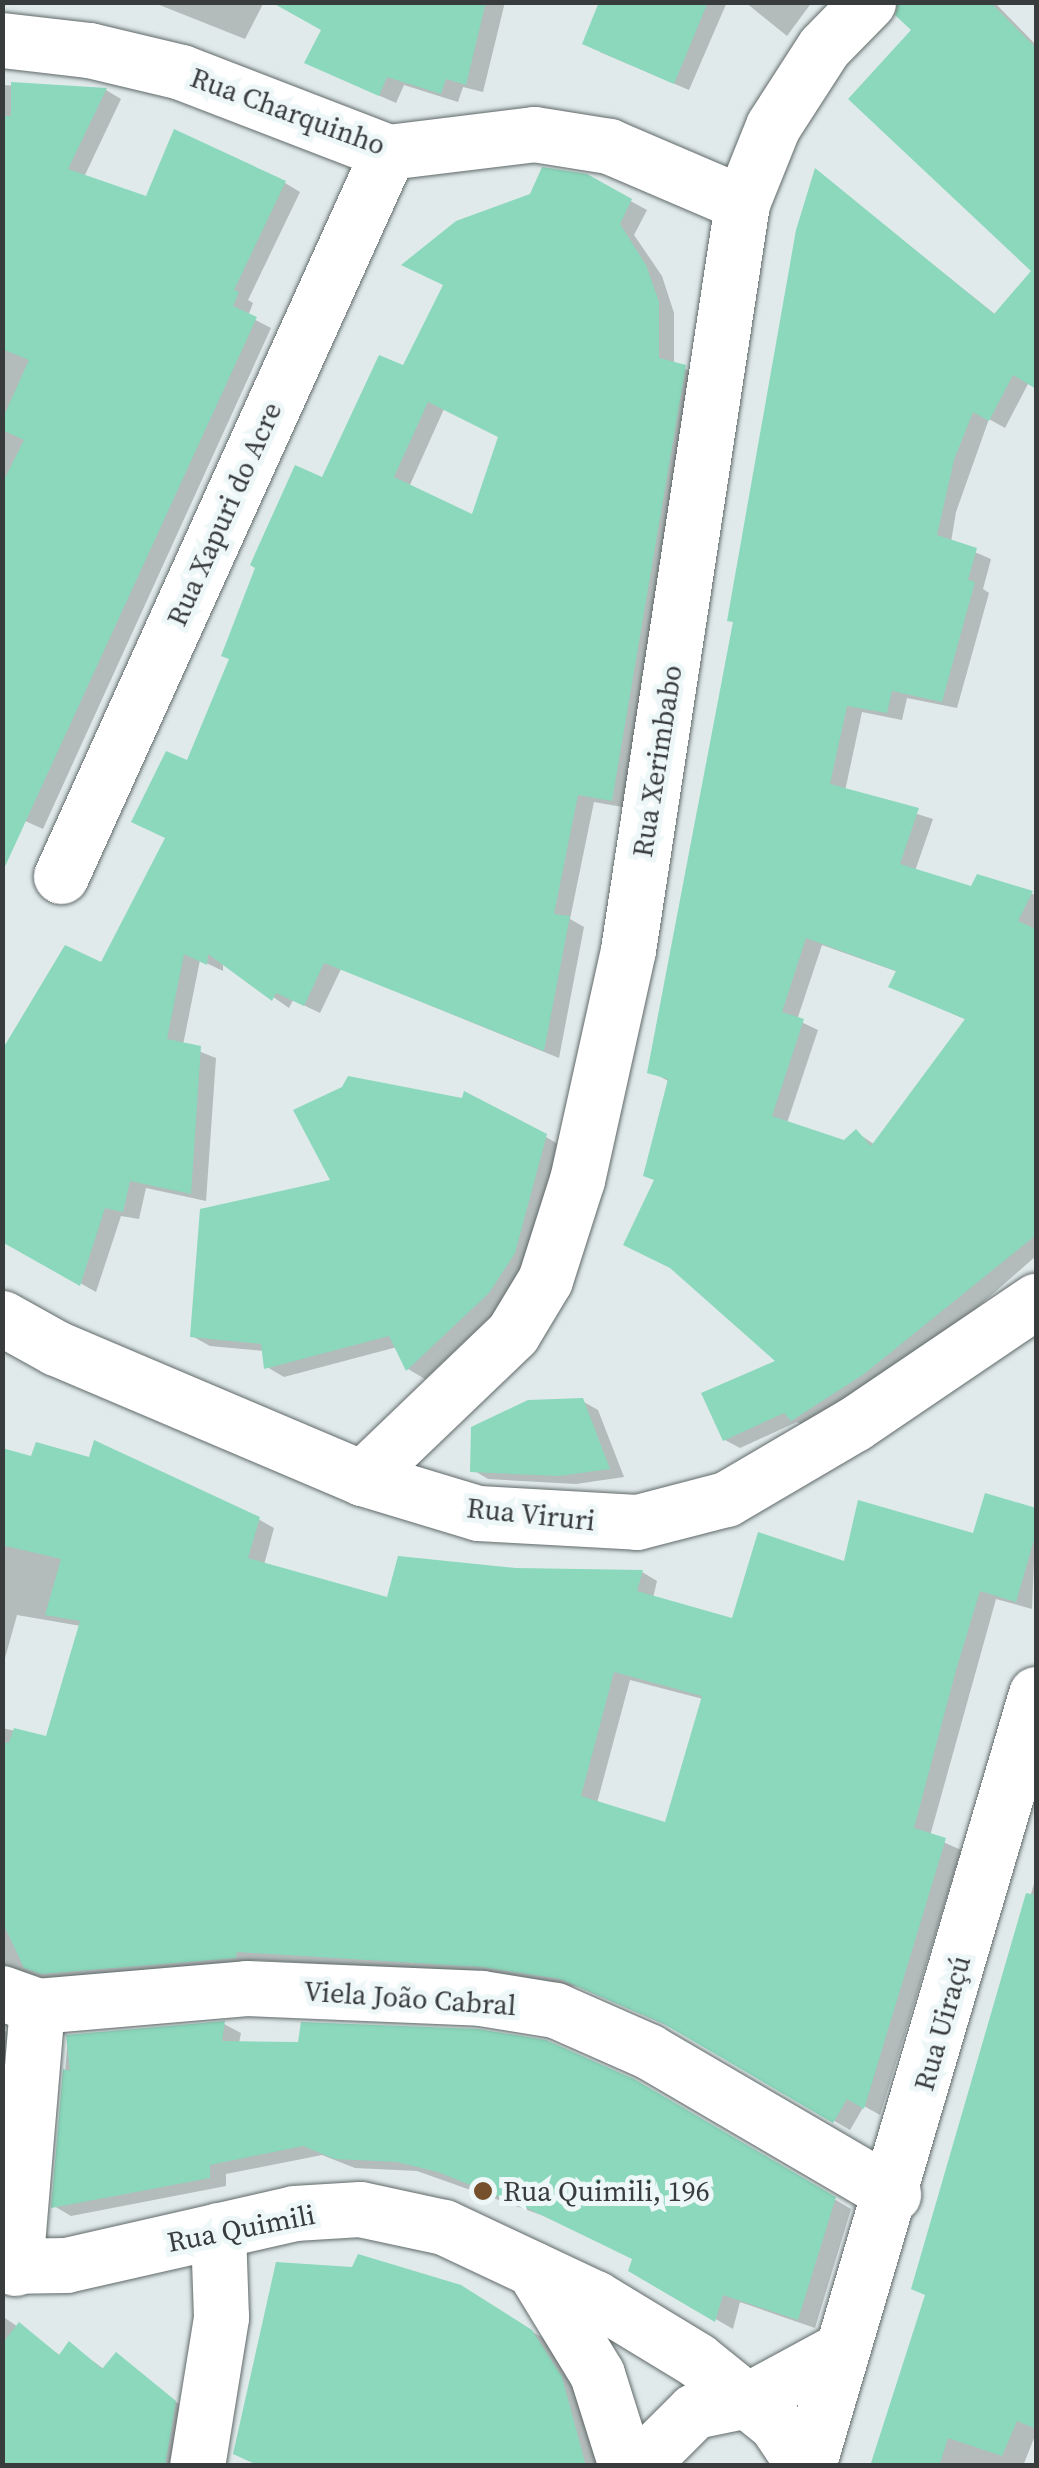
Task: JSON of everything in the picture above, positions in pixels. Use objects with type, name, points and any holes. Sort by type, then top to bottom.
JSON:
[{"type":"street","name":"Rua Xerimbabo","points":[[362,1478],[513,1334],[544,1280],[578,1180],[628,950],[742,203],[773,126],[824,47],[868,2]]},
{"type":"street","name":"Rua Charquinho","points":[[2,40],[89,50],[181,72],[388,152],[534,134],[610,146],[742,203]]},
{"type":"street","name":"Rua Xapuri do Acre","points":[[60,876],[388,152]]},
{"type":"street","name":"Rua Viruri","points":[[2,1318],[56,1348],[362,1478],[478,1513],[637,1522],[726,1498],[854,1424],[1036,1302]]},
{"type":"street","name":"Rua Uiraçú","points":[[806,2466],[893,2194],[1036,1694]]},
{"type":"street","name":"Viela João Cabral","points":[[20,1999],[246,1988],[480,1998],[555,2010],[648,2051],[893,2194]]},
{"type":"street","points":[[9,2267],[20,1999]]},
{"type":"street","name":"Rua Quimili","points":[[9,2267],[66,2265],[294,2213],[360,2210],[444,2227],[531,2267],[650,2330],[748,2400],[786,2436],[806,2466]]},
{"type":"street","points":[[197,2466],[221,2317],[218,2230]]},
{"type":"street","points":[[531,2267],[597,2374],[626,2466]]},
{"type":"street","points":[[638,2466],[678,2420],[712,2405],[748,2400],[840,2350]]},
{"type":"building","points":[[271,2],[486,2],[466,85],[446,79],[441,94],[387,77],[379,96],[304,63],[321,30]]},
{"type":"building","points":[[599,2],[708,2],[674,84],[582,44]]},
{"type":"building","points":[[898,2],[990,2],[1036,48],[1036,389],[1013,375],[989,421],[973,412],[954,460],[937,535],[977,548],[968,580],[975,582],[942,702],[892,691],[887,713],[847,706],[830,784],[919,808],[900,864],[971,886],[977,874],[1033,891],[1018,921],[1036,929],[1036,1235],[864,1374],[791,1421],[784,1413],[723,1441],[701,1393],[775,1361],[670,1268],[623,1245],[654,1180],[643,1176],[668,1079],[647,1073],[733,622],[727,621],[796,230],[815,168],[994,314],[1031,271],[848,99],[911,30],[895,15]],"holes":[[[806,938],[896,971],[888,987],[965,1019],[871,1146],[856,1129],[844,1140],[772,1116],[804,1019],[782,1012]]]},
{"type":"building","points":[[11,82],[107,88],[68,169],[146,196],[174,129],[286,181],[234,290],[239,292],[233,306],[257,317],[2,873],[2,484],[24,440],[2,430],[2,420],[29,360],[2,349],[2,116],[11,116]]},
{"type":"building","points":[[542,167],[587,174],[632,199],[620,224],[646,265],[659,302],[659,358],[686,365],[612,801],[578,795],[554,914],[570,916],[544,1051],[324,963],[304,1006],[276,993],[272,1001],[208,954],[207,965],[184,954],[167,1039],[201,1046],[191,1194],[130,1181],[123,1212],[105,1208],[80,1286],[2,1242],[2,1050],[65,945],[101,962],[165,838],[131,822],[166,751],[187,760],[229,659],[221,656],[255,568],[250,565],[295,465],[322,477],[379,355],[403,365],[443,285],[401,265],[456,221],[530,194]],"holes":[[[428,402],[498,437],[472,514],[394,477]]]},
{"type":"building","points":[[348,1076],[462,1098],[464,1091],[547,1134],[515,1253],[489,1293],[406,1371],[389,1336],[264,1369],[261,1344],[190,1337],[200,1209],[330,1180],[293,1110],[342,1087]]},
{"type":"building","points":[[583,1398],[610,1469],[559,1476],[470,1472],[471,1427],[528,1400]]},
{"type":"building","points":[[94,1440],[260,1517],[248,1558],[387,1597],[398,1556],[516,1568],[643,1570],[637,1591],[732,1618],[758,1532],[844,1561],[858,1500],[973,1533],[985,1493],[1036,1508],[1036,1533],[1016,1602],[980,1591],[956,1670],[914,1828],[946,1838],[864,2109],[847,2099],[833,2123],[664,2024],[560,1979],[482,1967],[237,1952],[236,1958],[41,1974],[24,1968],[2,1921],[2,1742],[9,1743],[14,1728],[46,1736],[80,1621],[45,1615],[61,1559],[2,1545],[2,1448],[31,1456],[36,1442],[89,1457]],"holes":[[[614,1672],[702,1696],[665,1822],[581,1796]]]},
{"type":"building","points":[[1026,1893],[1036,1895],[1036,2429],[1017,2421],[1002,2456],[948,2438],[939,2466],[870,2466],[925,2295],[911,2289]]},
{"type":"building","points":[[225,2021],[222,2041],[298,2042],[301,2022],[478,2029],[546,2040],[634,2079],[836,2197],[798,2320],[723,2295],[715,2322],[628,2271],[632,2259],[525,2207],[438,2172],[397,2162],[335,2159],[303,2146],[210,2165],[210,2178],[51,2208],[63,2069],[70,2071],[66,2035]]},
{"type":"building","points":[[358,2254],[461,2285],[532,2330],[562,2377],[586,2466],[259,2466],[233,2454],[276,2262],[352,2267]]},
{"type":"building","points":[[19,2322],[59,2355],[69,2341],[102,2369],[116,2352],[176,2401],[165,2466],[2,2466],[2,2344]]},
{"type":"place","name":"Rua Quimili, 196","points":[[483,2191]]}]
